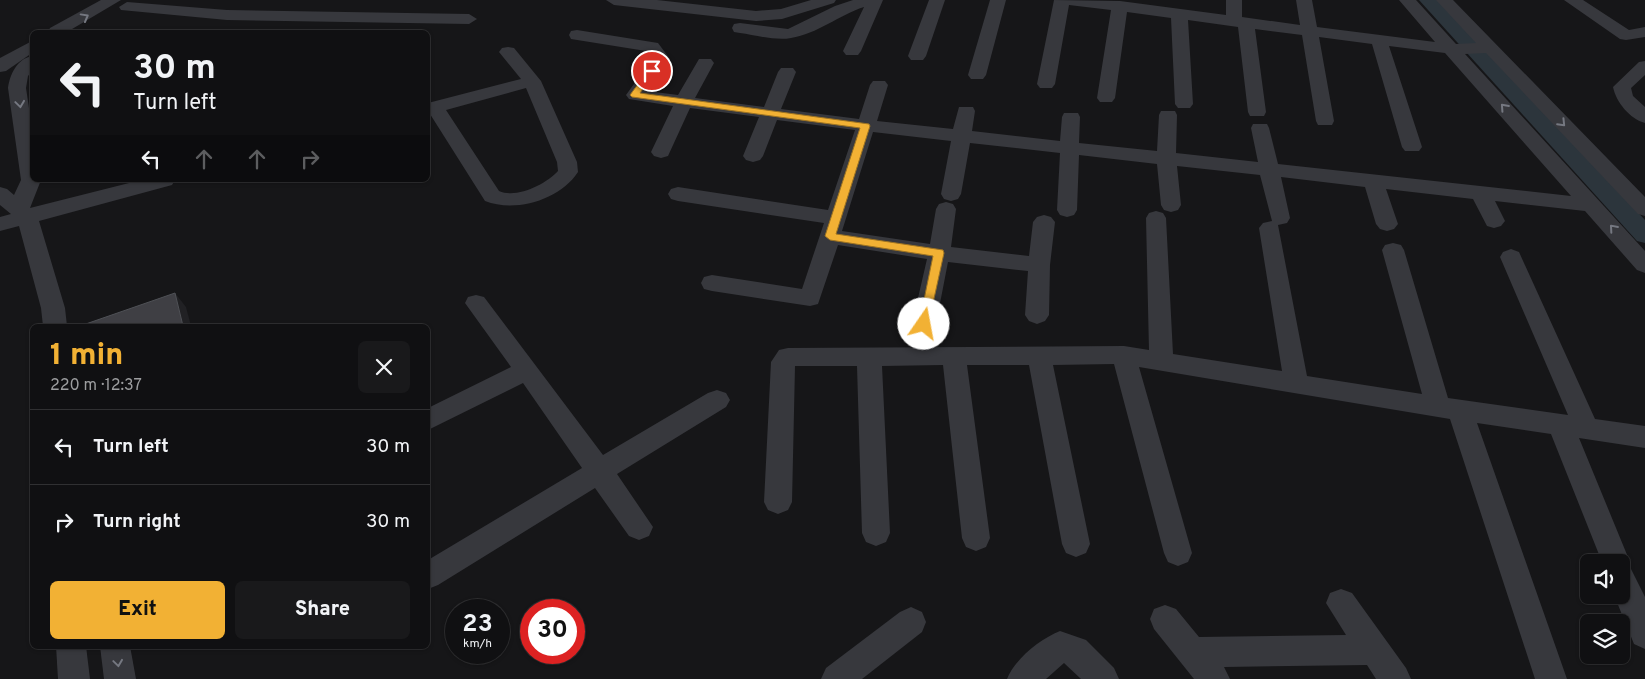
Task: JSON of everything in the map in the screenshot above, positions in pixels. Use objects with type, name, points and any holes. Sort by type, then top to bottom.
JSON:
[{"type":"street","points":[[411,13],[420,0]]},
{"type":"street","points":[[614,0],[756,16],[782,14],[828,0]]},
{"type":"street","points":[[769,0],[770,4],[782,14]]},
{"type":"street","points":[[734,14],[728,23],[731,25],[745,30],[789,34],[799,31],[841,9],[869,0]]},
{"type":"street","points":[[852,51],[875,0]]},
{"type":"street","points":[[917,56],[937,0]]},
{"type":"street","points":[[977,75],[998,0]]},
{"type":"street","points":[[1046,84],[1062,0]]},
{"type":"street","points":[[1068,0],[1172,9],[1240,22],[1452,49],[1490,48]]},
{"type":"street","points":[[1234,0],[1269,170],[1296,383]]},
{"type":"street","points":[[1304,0],[1325,121]]},
{"type":"street","points":[[1407,0],[1645,265]]},
{"type":"street","points":[[1444,0],[1645,209]]},
{"type":"street","points":[[1572,0],[1626,35],[1640,45],[1645,52]]},
{"type":"street","points":[[85,30],[126,2]]},
{"type":"street","points":[[61,30],[126,2],[309,9],[399,26],[468,20]]},
{"type":"street","points":[[1106,98],[1109,4]]},
{"type":"street","points":[[232,6],[234,30]]},
{"type":"street","points":[[309,9],[324,30]]},
{"type":"street","points":[[1172,9],[1184,104]]},
{"type":"street","points":[[1626,35],[1645,32]]},
{"type":"street","points":[[577,35],[652,47],[661,59],[635,95],[865,126],[1593,205]]},
{"type":"street","points":[[1379,40],[1412,148]]},
{"type":"street","points":[[0,67],[9,59],[30,47]]},
{"type":"street","points":[[508,52],[532,81],[567,162],[568,172],[563,180],[537,193],[506,201],[492,196],[431,108],[532,81]]},
{"type":"street","points":[[30,63],[9,76],[17,88],[30,173]]},
{"type":"street","points":[[661,152],[684,102],[705,63]]},
{"type":"street","points":[[1645,66],[1622,87],[1624,98],[1645,117]]},
{"type":"street","points":[[753,156],[787,72]]},
{"type":"street","points":[[712,283],[810,298],[878,86]]},
{"type":"street","points":[[924,324],[966,111]]},
{"type":"street","points":[[1161,361],[1163,212],[1168,115]]},
{"type":"street","points":[[1066,210],[1071,118]]},
{"type":"street","points":[[31,182],[23,213],[53,308],[55,324]]},
{"type":"street","points":[[0,224],[23,213],[156,182]]},
{"type":"street","points":[[1374,182],[1387,224]]},
{"type":"street","points":[[1481,193],[1494,221]]},
{"type":"street","points":[[0,194],[23,213]]},
{"type":"street","points":[[678,194],[833,227],[939,253],[1039,265]]},
{"type":"street","points":[[1037,315],[1039,265],[1044,222]]},
{"type":"street","points":[[1393,250],[1449,408],[1551,679]]},
{"type":"street","points":[[1511,257],[1574,428],[1613,554]]},
{"type":"street","points":[[476,303],[527,370],[639,528]]},
{"type":"street","points":[[1124,355],[1178,553]]},
{"type":"street","points":[[778,502],[783,362],[788,357],[1124,355],[1574,428],[1645,437]]},
{"type":"street","points":[[954,356],[976,538]]},
{"type":"street","points":[[1039,356],[1076,544]]},
{"type":"street","points":[[869,358],[876,533]]},
{"type":"street","points":[[430,419],[527,370]]},
{"type":"street","points":[[430,574],[717,400]]},
{"type":"street","points":[[1630,597],[1645,634]]},
{"type":"street","points":[[1341,603],[1395,679]]},
{"type":"street","points":[[1165,619],[1214,679]]},
{"type":"street","points":[[837,679],[911,622]]},
{"type":"street","points":[[1023,679],[1060,646],[1075,651],[1103,679]]},
{"type":"street","points":[[71,649],[74,679]]},
{"type":"street","points":[[115,649],[120,679]]},
{"type":"street","points":[[1192,652],[1374,650]]},
{"type":"building","points":[[175,293],[183,324],[86,324]]},
{"type":"waterway","points":[[1428,0],[1645,235]]},
{"type":"route","points":[[652,71],[635,95],[865,126],[830,236],[939,253],[924,324]]}]
